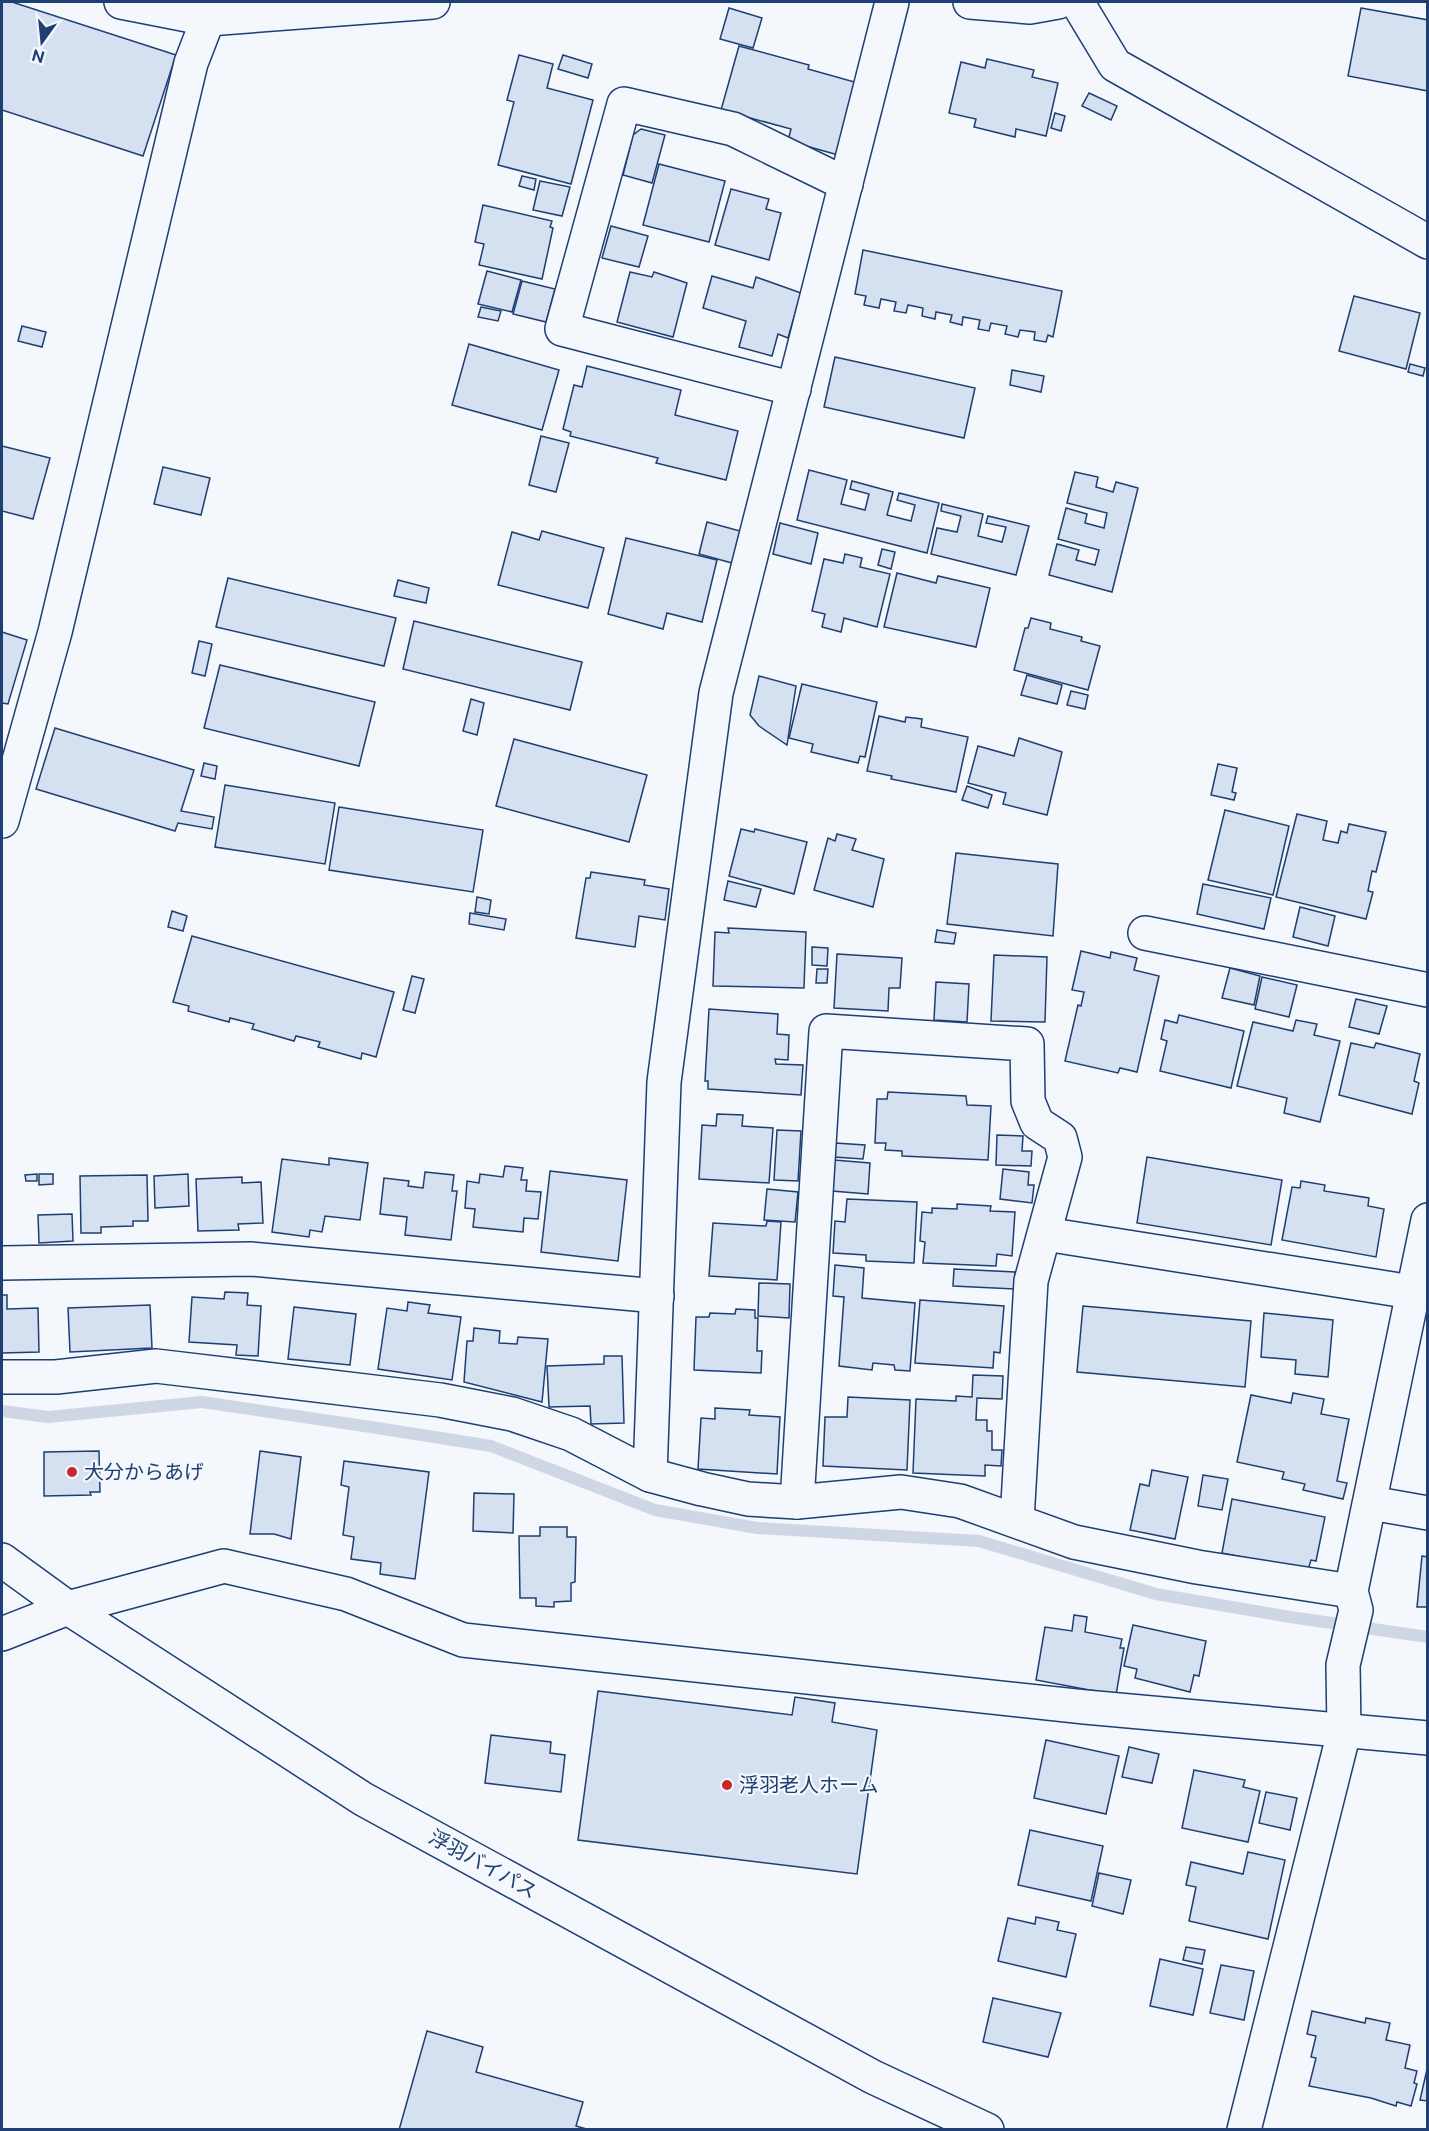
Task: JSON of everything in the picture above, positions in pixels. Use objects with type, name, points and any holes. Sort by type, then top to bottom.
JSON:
[{"type":"main road","points":[[121,2],[208,19],[433,2]]},
{"type":"main road","points":[[650,1475],[664,1082],[716,693],[892,2]]},
{"type":"main road","points":[[970,2],[1030,8],[1058,2]]},
{"type":"main road","points":[[1077,2],[1115,64],[1428,242]]},
{"type":"main road","points":[[2,821],[55,632],[191,63],[208,19]]},
{"type":"main road","points":[[794,388],[562,329],[624,104],[733,129],[846,184]]},
{"type":"main road","points":[[1145,933],[1428,990]]},
{"type":"main road","points":[[796,1502],[826,1031],[1027,1044],[1028,1101],[1037,1123],[1060,1138],[1065,1157],[1031,1281],[1017,1520]]},
{"type":"main road","points":[[1244,2130],[1344,1732],[1343,1665],[1371,1503],[1428,1220]]},
{"type":"main road","points":[[1045,1234],[1412,1292]]},
{"type":"main road","points":[[2,1263],[251,1259],[657,1296]]},
{"type":"main road","points":[[2,1377],[56,1377],[156,1366],[440,1400],[512,1414],[571,1434],[650,1475],[748,1499],[796,1502],[901,1492],[960,1501],[1086,1544],[1354,1600]]},
{"type":"main road","points":[[1371,1503],[1428,1513]]},
{"type":"main road","name":"浮羽バイパス","points":[[2,1560],[68,1608],[363,1799],[873,2077],[987,2130]]},
{"type":"main road","points":[[2,1634],[68,1608],[224,1566],[346,1594],[463,1640],[1344,1732],[1428,1738]]},
{"type":"building","points":[[2,2],[12,2],[176,55],[143,156],[2,110]]},
{"type":"building","points":[[729,8],[762,18],[753,48],[720,39]]},
{"type":"building","points":[[1361,8],[1428,20],[1428,91],[1348,76]]},
{"type":"building","points":[[739,46],[809,65],[808,69],[858,83],[842,156],[788,141],[791,129],[721,110]]},
{"type":"building","points":[[519,55],[553,64],[547,88],[593,100],[571,184],[498,165],[514,102],[507,100]]},
{"type":"building","points":[[563,55],[592,64],[588,78],[558,69]]},
{"type":"building","points":[[987,59],[1034,70],[1032,77],[1058,83],[1046,136],[1016,129],[1015,137],[974,127],[976,119],[949,113],[961,62],[985,68]]},
{"type":"building","points":[[1089,93],[1117,106],[1111,120],[1082,106]]},
{"type":"building","points":[[1055,113],[1065,116],[1061,131],[1051,128]]},
{"type":"building","points":[[641,129],[665,135],[652,183],[623,175],[633,135]]},
{"type":"building","points":[[659,164],[725,181],[709,242],[643,225]]},
{"type":"building","points":[[522,176],[536,179],[534,190],[519,186]]},
{"type":"building","points":[[540,181],[570,187],[562,216],[533,210]]},
{"type":"building","points":[[731,189],[769,199],[766,209],[781,213],[769,260],[715,245]]},
{"type":"building","points":[[483,205],[552,221],[550,227],[553,228],[542,279],[479,265],[484,244],[475,242]]},
{"type":"building","points":[[611,226],[648,236],[639,267],[602,258]]},
{"type":"building","points":[[863,250],[1062,291],[1053,337],[1048,335],[1046,342],[1034,340],[1035,332],[1020,330],[1018,337],[1005,334],[1007,326],[991,323],[989,331],[978,329],[980,320],[963,317],[962,325],[950,322],[952,315],[936,312],[935,319],[922,316],[923,308],[908,305],[906,313],[894,311],[896,302],[881,299],[879,308],[864,305],[866,296],[855,294]]},
{"type":"building","points":[[487,271],[521,280],[512,312],[478,304]]},
{"type":"building","points":[[630,272],[652,277],[654,272],[687,283],[673,337],[617,322]]},
{"type":"building","points":[[712,276],[753,288],[756,277],[801,293],[788,338],[778,334],[772,356],[739,347],[746,321],[703,308]]},
{"type":"building","points":[[522,281],[555,289],[546,322],[513,314]]},
{"type":"building","points":[[1354,296],[1420,313],[1406,369],[1339,351]]},
{"type":"building","points":[[481,307],[501,311],[498,321],[478,317]]},
{"type":"building","points":[[22,326],[46,332],[42,347],[18,341]]},
{"type":"building","points":[[469,344],[559,370],[542,430],[452,405]]},
{"type":"building","points":[[835,357],[975,388],[964,438],[824,407]]},
{"type":"building","points":[[1410,364],[1425,368],[1423,376],[1408,372]]},
{"type":"building","points":[[587,366],[681,390],[675,415],[738,431],[726,480],[656,463],[658,458],[570,436],[571,432],[563,429],[574,385],[582,387]]},
{"type":"building","points":[[1012,370],[1044,376],[1041,392],[1010,385]]},
{"type":"building","points":[[541,436],[569,443],[556,492],[529,485]]},
{"type":"building","points":[[2,446],[50,458],[33,519],[2,511]]},
{"type":"building","points":[[163,467],[210,478],[201,515],[154,504]]},
{"type":"building","points":[[809,470],[847,480],[841,504],[865,510],[869,494],[850,489],[852,481],[893,492],[887,515],[911,521],[915,505],[897,500],[899,493],[939,503],[927,553],[797,520]]},
{"type":"building","points":[[1075,472],[1098,477],[1096,487],[1113,492],[1116,482],[1138,488],[1112,592],[1049,575],[1057,544],[1079,550],[1076,560],[1095,565],[1099,550],[1058,539],[1066,508],[1087,514],[1085,523],[1104,528],[1107,513],[1067,503]]},
{"type":"building","points":[[942,504],[983,514],[978,536],[1002,542],[1006,527],[986,523],[988,516],[1029,526],[1016,575],[931,554],[937,528],[957,532],[961,516],[941,511]]},
{"type":"building","points":[[707,522],[740,531],[732,563],[699,554]]},
{"type":"building","points":[[780,523],[818,533],[811,564],[773,554]]},
{"type":"building","points":[[542,531],[604,548],[588,608],[498,585],[512,532],[539,540]]},
{"type":"building","points":[[626,538],[717,560],[702,622],[667,613],[663,629],[608,614]]},
{"type":"building","points":[[882,549],[895,552],[891,569],[878,565]]},
{"type":"building","points":[[845,554],[862,558],[860,567],[890,574],[877,627],[844,618],[841,632],[822,627],[825,614],[812,611],[824,559],[843,563]]},
{"type":"building","points":[[897,573],[936,583],[938,576],[990,588],[976,647],[884,627]]},
{"type":"building","points":[[228,578],[396,618],[384,666],[216,627]]},
{"type":"building","points":[[398,580],[429,588],[426,603],[394,596]]},
{"type":"building","points":[[1031,618],[1051,623],[1050,629],[1082,637],[1081,641],[1100,646],[1088,690],[1014,670],[1025,628],[1028,628]]},
{"type":"building","points":[[414,621],[582,662],[570,710],[403,669]]},
{"type":"building","points":[[2,632],[27,640],[8,704],[2,703]]},
{"type":"building","points":[[199,641],[212,644],[205,676],[192,673]]},
{"type":"building","points":[[220,665],[375,702],[359,766],[204,728]]},
{"type":"building","points":[[1027,675],[1062,685],[1057,704],[1021,695]]},
{"type":"building","points":[[759,676],[796,686],[787,745],[759,726],[750,715]]},
{"type":"building","points":[[802,684],[877,702],[865,757],[860,756],[858,763],[811,752],[813,744],[789,738]]},
{"type":"building","points":[[1071,691],[1088,695],[1085,709],[1067,705]]},
{"type":"building","points":[[471,699],[484,703],[477,735],[463,731]]},
{"type":"building","points":[[879,716],[905,722],[906,717],[922,719],[921,727],[968,737],[956,792],[891,779],[892,776],[867,771]]},
{"type":"building","points":[[55,728],[194,770],[181,811],[214,817],[212,829],[178,823],[175,831],[36,789]]},
{"type":"building","points":[[1019,738],[1062,752],[1047,815],[1003,804],[1006,793],[968,783],[978,746],[1014,756]]},
{"type":"building","points":[[514,739],[647,775],[629,842],[496,806]]},
{"type":"building","points":[[204,763],[217,766],[215,779],[201,776]]},
{"type":"building","points":[[1218,764],[1237,768],[1232,792],[1236,793],[1234,800],[1211,795]]},
{"type":"building","points":[[225,785],[335,803],[325,864],[215,847]]},
{"type":"building","points":[[967,786],[992,795],[988,808],[962,800]]},
{"type":"building","points":[[339,807],[483,830],[473,892],[329,870]]},
{"type":"building","points":[[1225,810],[1289,826],[1273,895],[1208,880]]},
{"type":"building","points":[[1297,814],[1327,821],[1323,840],[1338,843],[1341,831],[1347,833],[1349,824],[1386,832],[1376,872],[1372,871],[1368,891],[1373,892],[1366,919],[1276,897]]},
{"type":"building","points":[[741,829],[754,832],[755,829],[807,842],[794,894],[729,876]]},
{"type":"building","points":[[837,834],[856,839],[852,850],[884,859],[873,907],[814,890],[828,838],[835,841]]},
{"type":"building","points":[[956,853],[1058,864],[1053,936],[947,924]]},
{"type":"building","points":[[591,872],[645,880],[644,885],[669,889],[665,920],[639,916],[635,947],[576,938],[586,878],[590,878]]},
{"type":"building","points":[[728,881],[761,889],[756,907],[724,900]]},
{"type":"building","points":[[1203,884],[1271,898],[1264,929],[1197,914]]},
{"type":"building","points":[[477,897],[491,900],[489,914],[475,912]]},
{"type":"building","points":[[1300,907],[1335,916],[1328,946],[1293,937]]},
{"type":"building","points":[[172,911],[187,916],[183,931],[168,927]]},
{"type":"building","points":[[470,913],[506,919],[504,930],[469,924]]},
{"type":"building","points":[[728,928],[806,932],[804,988],[713,986],[715,932],[729,933]]},
{"type":"building","points":[[937,930],[956,933],[954,944],[935,942]]},
{"type":"building","points":[[192,936],[394,992],[376,1057],[362,1053],[361,1059],[318,1047],[320,1042],[296,1036],[294,1041],[252,1029],[254,1024],[230,1018],[229,1022],[188,1011],[189,1006],[173,1002]]},
{"type":"building","points":[[812,947],[828,948],[827,966],[812,965]]},
{"type":"building","points":[[1081,951],[1110,958],[1111,952],[1137,958],[1134,970],[1159,976],[1137,1072],[1120,1068],[1118,1073],[1065,1061],[1078,1005],[1081,1006],[1084,992],[1072,990]]},
{"type":"building","points":[[837,954],[902,958],[900,988],[889,988],[888,1011],[834,1008]]},
{"type":"building","points":[[994,955],[1047,957],[1045,1022],[991,1021]]},
{"type":"building","points":[[1230,968],[1260,976],[1254,1005],[1222,998]]},
{"type":"building","points":[[817,969],[828,969],[827,983],[816,983]]},
{"type":"building","points":[[412,976],[424,979],[415,1013],[403,1010]]},
{"type":"building","points":[[1262,977],[1297,985],[1289,1017],[1255,1009]]},
{"type":"building","points":[[936,982],[969,984],[967,1022],[934,1020]]},
{"type":"building","points":[[1356,999],[1387,1006],[1379,1034],[1349,1027]]},
{"type":"building","points":[[709,1009],[778,1014],[777,1034],[789,1035],[788,1060],[775,1059],[776,1064],[803,1065],[801,1095],[708,1089],[708,1081],[705,1081]]},
{"type":"building","points":[[1179,1015],[1244,1031],[1231,1088],[1160,1071],[1167,1041],[1161,1039],[1165,1020],[1177,1023]]},
{"type":"building","points":[[1296,1020],[1317,1024],[1314,1035],[1340,1041],[1320,1122],[1284,1113],[1287,1098],[1237,1086],[1253,1022],[1293,1031]]},
{"type":"building","points":[[1351,1043],[1374,1048],[1376,1043],[1420,1054],[1414,1081],[1419,1083],[1412,1114],[1339,1095]]},
{"type":"building","points":[[888,1092],[966,1096],[967,1105],[991,1106],[988,1160],[902,1156],[902,1151],[885,1150],[886,1143],[875,1143],[877,1099],[887,1099]]},
{"type":"building","points":[[717,1114],[743,1115],[742,1126],[773,1128],[769,1183],[699,1179],[702,1125],[716,1126]]},
{"type":"building","points":[[777,1130],[801,1131],[798,1181],[774,1180]]},
{"type":"building","points":[[997,1135],[1023,1136],[1022,1151],[1032,1151],[1031,1166],[996,1165]]},
{"type":"building","points":[[835,1143],[865,1145],[863,1159],[834,1157]]},
{"type":"building","points":[[1147,1157],[1282,1180],[1271,1245],[1137,1223]]},
{"type":"building","points":[[329,1158],[368,1163],[360,1220],[325,1216],[322,1232],[310,1230],[309,1237],[272,1232],[282,1159],[329,1165]]},
{"type":"building","points":[[834,1160],[870,1163],[868,1194],[832,1191]]},
{"type":"building","points":[[505,1166],[523,1168],[521,1180],[527,1180],[526,1191],[541,1192],[538,1219],[524,1218],[523,1232],[473,1227],[475,1209],[465,1208],[467,1181],[479,1183],[480,1174],[503,1177]]},
{"type":"building","points":[[1003,1169],[1029,1172],[1028,1185],[1034,1185],[1032,1203],[1000,1199]]},
{"type":"building","points":[[550,1171],[627,1180],[618,1261],[541,1252]]},
{"type":"building","points":[[425,1172],[454,1175],[452,1191],[457,1191],[451,1240],[405,1235],[407,1217],[380,1214],[384,1178],[409,1181],[408,1186],[423,1188]]},
{"type":"building","points":[[37,1174],[37,1181],[26,1181],[25,1175]]},
{"type":"building","points":[[39,1174],[53,1174],[53,1184],[39,1185]]},
{"type":"building","points":[[188,1174],[189,1206],[155,1208],[154,1176]]},
{"type":"building","points":[[147,1175],[148,1221],[133,1221],[133,1226],[101,1227],[101,1233],[81,1233],[80,1176]]},
{"type":"building","points":[[242,1177],[242,1183],[261,1182],[263,1223],[238,1224],[239,1230],[198,1231],[196,1179]]},
{"type":"building","points":[[1301,1181],[1325,1185],[1324,1191],[1369,1198],[1368,1206],[1384,1209],[1376,1257],[1282,1240],[1292,1187],[1300,1188]]},
{"type":"building","points":[[767,1189],[798,1192],[795,1222],[764,1220]]},
{"type":"building","points":[[847,1199],[917,1202],[914,1263],[866,1261],[866,1255],[833,1253],[835,1221],[845,1222]]},
{"type":"building","points":[[957,1204],[991,1206],[990,1211],[1015,1212],[1012,1256],[997,1254],[996,1266],[923,1263],[925,1242],[920,1241],[922,1212],[932,1213],[932,1208],[957,1209]]},
{"type":"building","points":[[72,1214],[73,1241],[39,1243],[38,1215]]},
{"type":"building","points":[[767,1221],[781,1222],[777,1280],[709,1276],[713,1223],[766,1226]]},
{"type":"building","points":[[835,1265],[864,1268],[862,1298],[915,1303],[910,1371],[895,1370],[894,1365],[873,1363],[872,1370],[839,1366],[844,1297],[833,1296]]},
{"type":"building","points":[[954,1269],[1015,1272],[1015,1289],[953,1286]]},
{"type":"building","points":[[759,1283],[790,1284],[789,1318],[758,1316]]},
{"type":"building","points":[[225,1292],[248,1293],[247,1305],[261,1306],[258,1356],[236,1355],[237,1345],[189,1342],[192,1297],[224,1299]]},
{"type":"building","points":[[2,1295],[7,1295],[7,1309],[38,1308],[39,1352],[2,1353]]},
{"type":"building","points":[[920,1300],[1004,1306],[1000,1353],[994,1352],[993,1368],[915,1363]]},
{"type":"building","points":[[408,1302],[430,1305],[428,1313],[461,1317],[452,1380],[378,1369],[387,1308],[407,1311]]},
{"type":"building","points":[[150,1305],[152,1348],[70,1352],[68,1308]]},
{"type":"building","points":[[1083,1306],[1251,1321],[1245,1387],[1077,1372]]},
{"type":"building","points":[[294,1307],[356,1314],[350,1365],[288,1359]]},
{"type":"building","points":[[736,1309],[755,1310],[755,1318],[758,1318],[757,1351],[762,1351],[761,1373],[694,1370],[696,1317],[709,1317],[710,1313],[735,1314]]},
{"type":"building","points":[[1264,1313],[1333,1320],[1328,1377],[1295,1374],[1296,1360],[1261,1357]]},
{"type":"building","points":[[474,1328],[500,1331],[499,1343],[517,1344],[518,1337],[548,1339],[542,1402],[464,1382],[467,1341],[473,1341]]},
{"type":"building","points":[[604,1356],[622,1356],[624,1423],[591,1424],[590,1406],[549,1407],[547,1366],[604,1364]]},
{"type":"building","points":[[973,1375],[1003,1376],[1002,1399],[977,1398],[976,1420],[987,1420],[987,1431],[992,1431],[992,1450],[1002,1450],[1001,1466],[985,1465],[985,1476],[913,1473],[916,1399],[956,1401],[956,1396],[972,1397]]},
{"type":"building","points":[[1293,1393],[1324,1399],[1321,1414],[1349,1419],[1337,1481],[1347,1483],[1343,1499],[1303,1490],[1305,1484],[1282,1479],[1284,1472],[1237,1462],[1251,1395],[1291,1403]]},
{"type":"building","points":[[848,1397],[910,1400],[907,1470],[823,1466],[825,1417],[847,1417]]},
{"type":"building","points":[[715,1408],[750,1410],[749,1415],[780,1417],[777,1474],[698,1469],[701,1418],[715,1419]]},
{"type":"building","name":"大分からあげ","points":[[99,1451],[100,1492],[90,1492],[91,1495],[44,1496],[44,1452]]},
{"type":"building","points":[[260,1451],[301,1457],[291,1539],[274,1534],[250,1534]]},
{"type":"building","points":[[344,1461],[429,1472],[415,1579],[380,1574],[381,1563],[351,1559],[354,1537],[343,1535],[349,1487],[341,1485]]},
{"type":"building","points":[[1152,1470],[1188,1477],[1175,1539],[1130,1530],[1140,1484],[1149,1486]]},
{"type":"building","points":[[1203,1475],[1228,1479],[1222,1510],[1198,1506]]},
{"type":"building","points":[[474,1493],[514,1494],[513,1533],[473,1531]]},
{"type":"building","points":[[1232,1499],[1325,1517],[1316,1561],[1311,1560],[1308,1570],[1222,1553]]},
{"type":"building","points":[[540,1527],[567,1527],[567,1537],[576,1537],[575,1582],[571,1583],[571,1601],[554,1602],[554,1607],[536,1606],[536,1598],[520,1598],[519,1536],[540,1536]]},
{"type":"building","points":[[1422,1556],[1428,1557],[1428,1607],[1417,1607]]},
{"type":"building","points":[[1074,1615],[1087,1617],[1085,1632],[1122,1639],[1120,1648],[1124,1648],[1116,1695],[1036,1680],[1045,1627],[1072,1631]]},
{"type":"building","points":[[1133,1625],[1206,1641],[1199,1676],[1194,1675],[1190,1692],[1135,1678],[1137,1669],[1124,1666]]},
{"type":"building","name":"浮羽老人ホーム","points":[[598,1691],[792,1715],[795,1697],[835,1703],[832,1722],[877,1730],[857,1874],[578,1840]]},
{"type":"building","points":[[491,1735],[551,1742],[550,1753],[565,1755],[561,1792],[485,1783]]},
{"type":"building","points":[[1046,1740],[1119,1756],[1106,1814],[1034,1798]]},
{"type":"building","points":[[1129,1747],[1159,1754],[1152,1783],[1122,1777]]},
{"type":"building","points":[[1194,1770],[1245,1780],[1243,1787],[1260,1791],[1248,1842],[1182,1828]]},
{"type":"building","points":[[1266,1792],[1297,1798],[1290,1830],[1259,1823]]},
{"type":"building","points":[[1030,1830],[1103,1846],[1091,1901],[1018,1885]]},
{"type":"building","points":[[1248,1852],[1285,1860],[1268,1939],[1189,1921],[1196,1887],[1186,1885],[1191,1862],[1243,1874]]},
{"type":"building","points":[[1099,1873],[1131,1880],[1123,1914],[1092,1906]]},
{"type":"building","points":[[1036,1917],[1059,1922],[1057,1930],[1076,1934],[1066,1977],[998,1961],[1008,1918],[1035,1924]]},
{"type":"building","points":[[1186,1947],[1205,1950],[1202,1964],[1183,1960]]},
{"type":"building","points":[[1160,1959],[1203,1969],[1193,2015],[1150,2006]]},
{"type":"building","points":[[1221,1965],[1254,1971],[1244,2020],[1210,2013]]},
{"type":"building","points":[[993,1998],[1061,2013],[1048,2057],[983,2042]]},
{"type":"building","points":[[1312,2011],[1365,2023],[1366,2018],[1390,2023],[1386,2040],[1410,2045],[1405,2068],[1417,2071],[1414,2083],[1417,2084],[1411,2106],[1397,2102],[1396,2106],[1371,2098],[1309,2086],[1316,2058],[1311,2057],[1316,2036],[1307,2034]]},
{"type":"building","points":[[427,2031],[483,2047],[476,2072],[583,2102],[576,2126],[590,2130],[399,2130]]},
{"type":"building","points":[[1428,2065],[1428,2101],[1420,2100]]},
{"type":"waterway","points":[[2,1411],[48,1417],[202,1402],[491,1446],[655,1510],[757,1528],[979,1541],[1156,1594],[1428,1637]]},
{"type":"place","name":"大分からあげ","points":[[72,1472]]},
{"type":"place","name":"浮羽老人ホーム","points":[[727,1785]]}]
